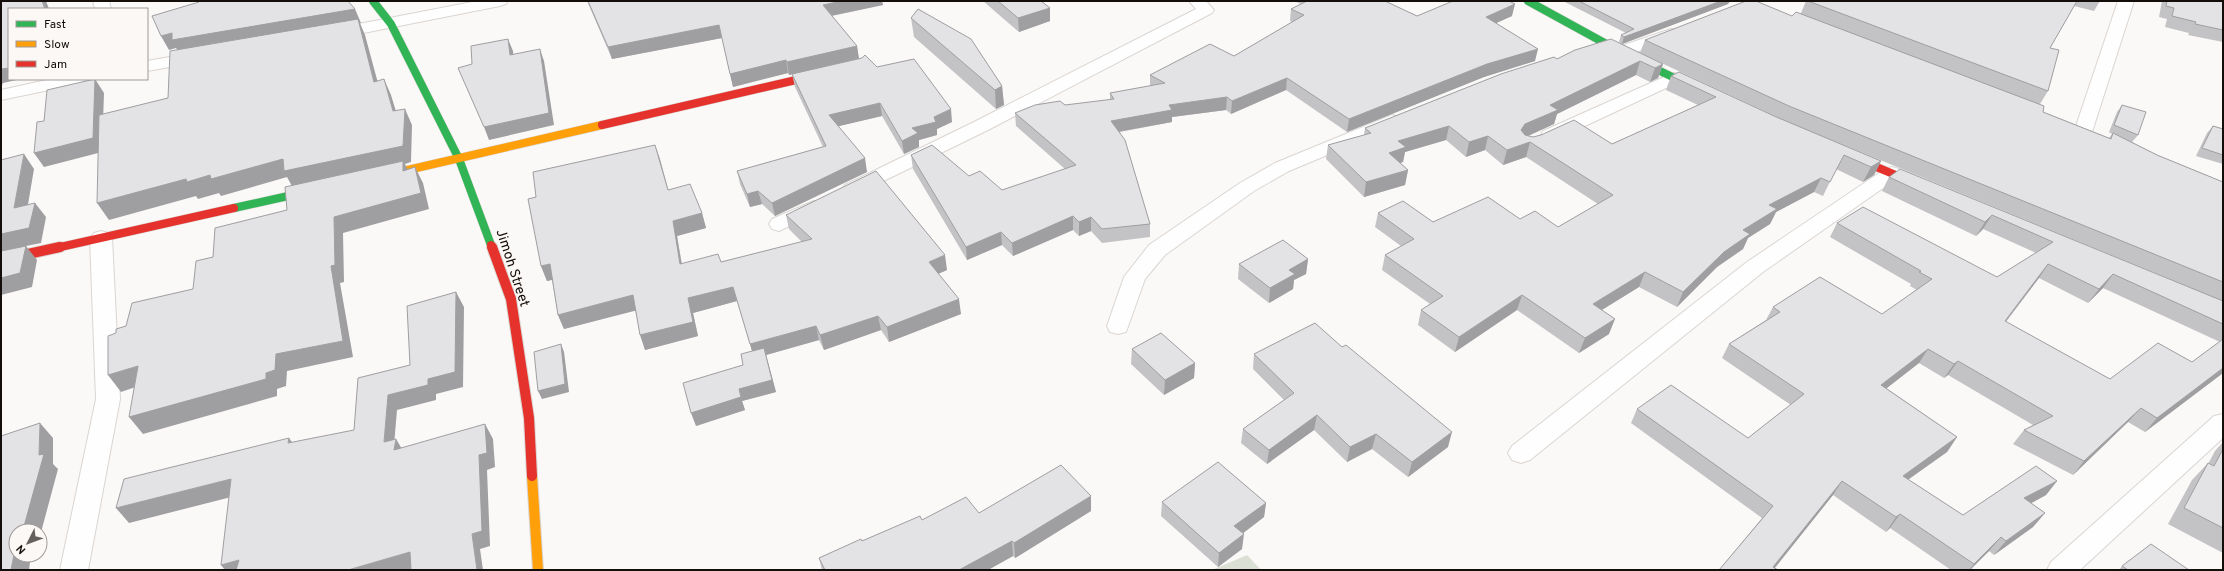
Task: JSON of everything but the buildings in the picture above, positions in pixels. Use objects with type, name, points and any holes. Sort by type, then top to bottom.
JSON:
[{"type":"street","name":"Jimoh Street","points":[[373,1],[391,24],[459,159],[511,299],[529,418],[538,570]]},
{"type":"street","points":[[320,36],[391,24],[500,1]]},
{"type":"street","points":[[779,224],[980,126],[1206,10],[1198,1]]},
{"type":"street","points":[[1528,1],[1614,49],[1707,94]]},
{"type":"street","points":[[2084,129],[2126,1]]},
{"type":"street","points":[[1586,52],[1614,49],[1684,29]]},
{"type":"street","points":[[148,66],[218,54]]},
{"type":"street","points":[[373,178],[835,71]]},
{"type":"street","points":[[1536,141],[1673,78]]},
{"type":"street","points":[[1,95],[72,80]]},
{"type":"street","points":[[1118,326],[1135,277],[1157,250],[1247,187],[1282,167],[1412,113]]},
{"type":"street","points":[[1841,152],[1928,188]]},
{"type":"street","points":[[1521,453],[1755,267],[1892,173]]},
{"type":"street","points":[[1,260],[327,188]]},
{"type":"street","points":[[74,570],[108,399],[101,238]]},
{"type":"street","points":[[2061,570],[2223,423]]},
{"type":"shaded area","points":[[1247,555],[1261,570],[1212,570]]},
{"type":"traffic: fast","points":[[373,1],[391,24],[459,159],[491,245]]},
{"type":"traffic: fast","points":[[1528,1],[1621,52],[1697,89]]},
{"type":"traffic: fast","points":[[234,208],[315,190]]},
{"type":"traffic: slow","points":[[386,175],[602,125]]},
{"type":"traffic: slow","points":[[532,476],[538,570]]},
{"type":"traffic: jam","points":[[602,125],[822,74]]},
{"type":"traffic: jam","points":[[1850,156],[1922,186]]},
{"type":"traffic: jam","points":[[1,260],[234,208]]},
{"type":"traffic: jam","points":[[491,245],[511,299],[529,418],[532,476]]}]
